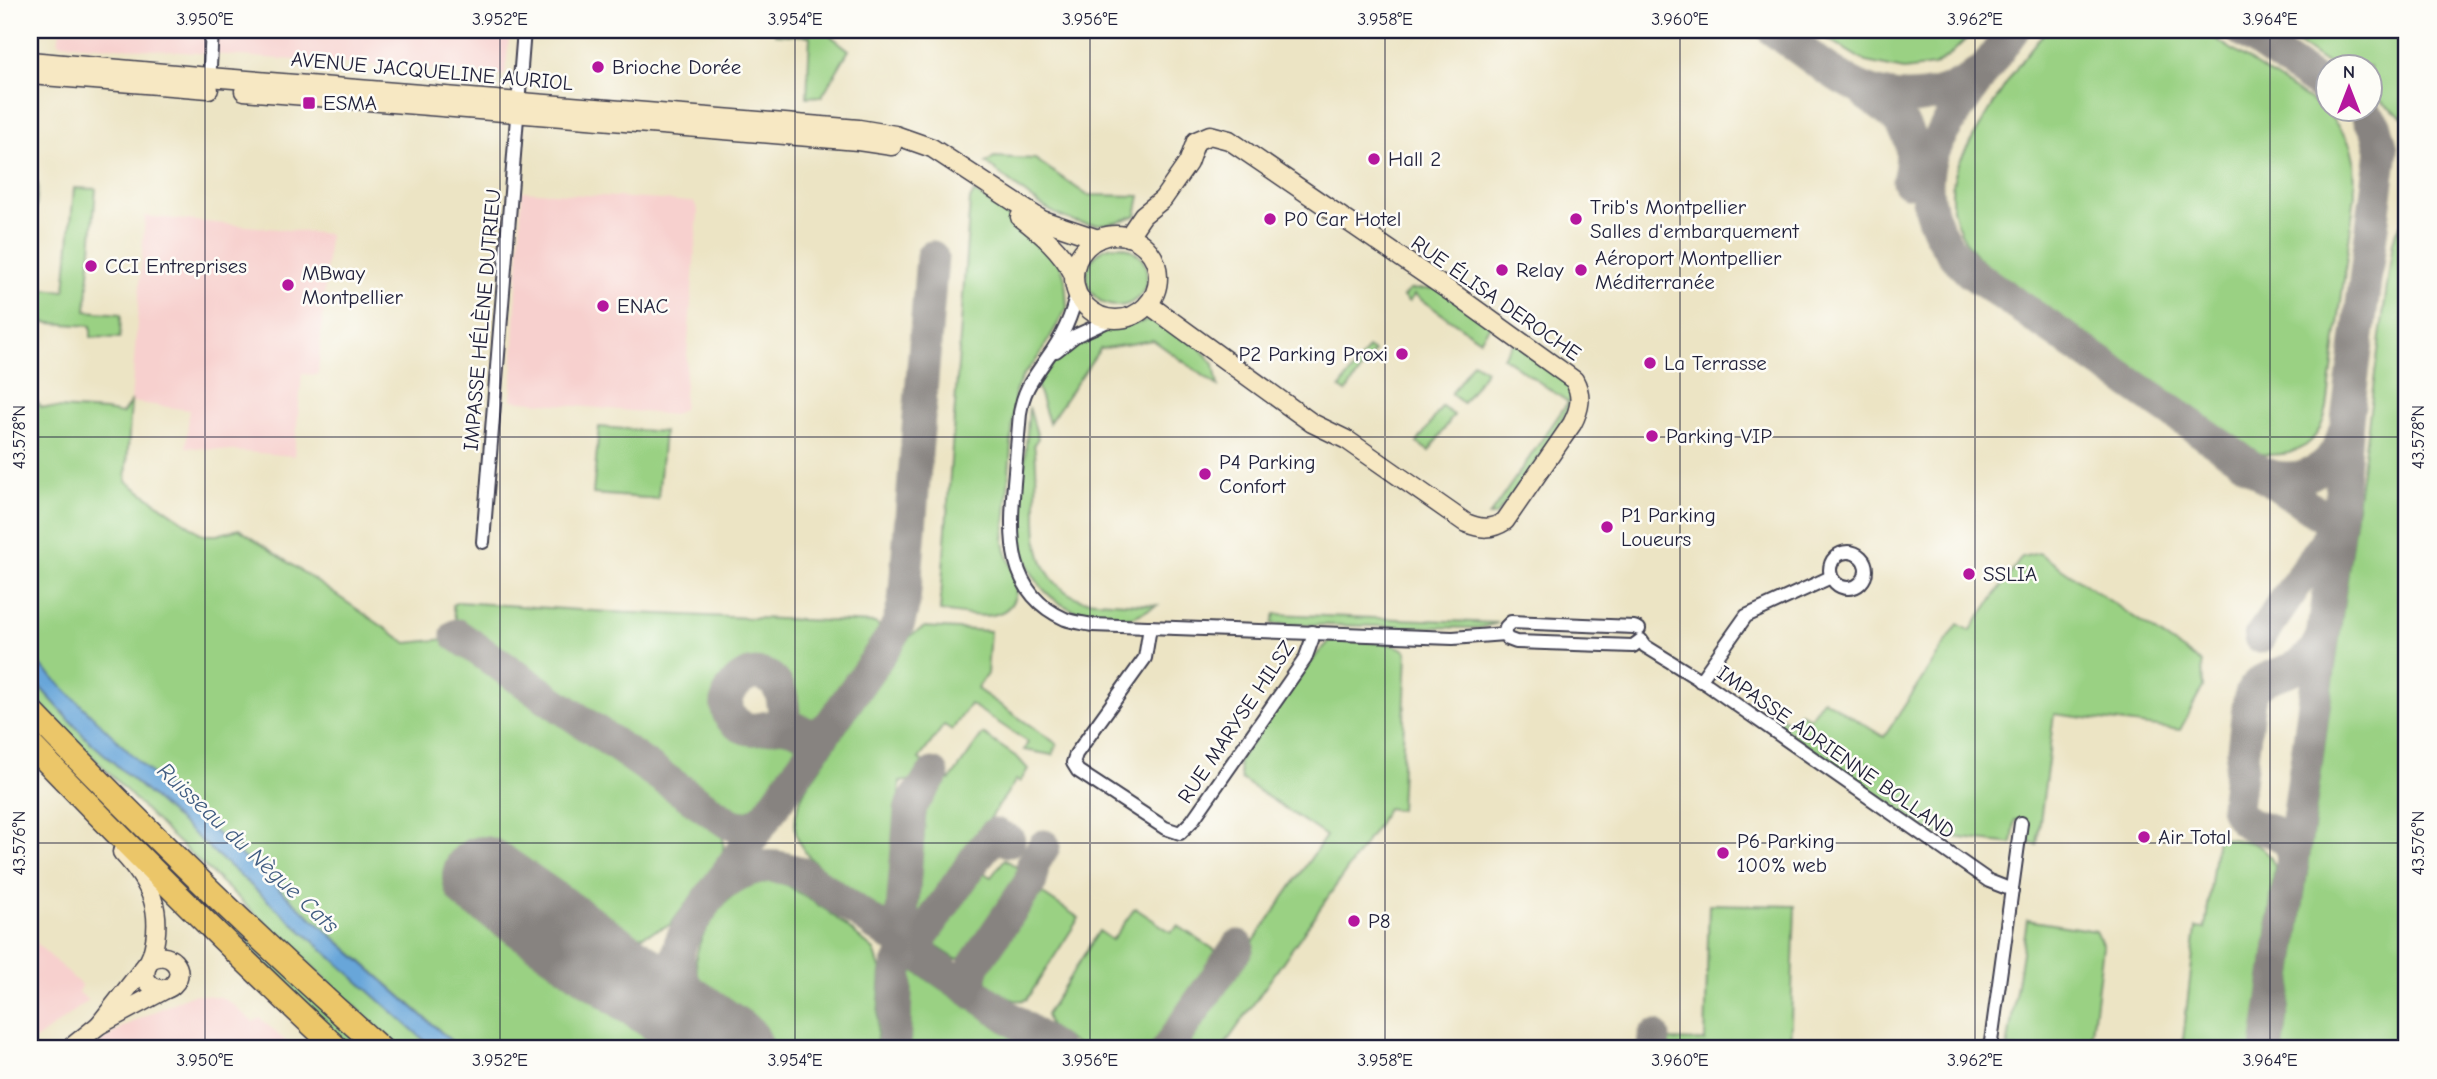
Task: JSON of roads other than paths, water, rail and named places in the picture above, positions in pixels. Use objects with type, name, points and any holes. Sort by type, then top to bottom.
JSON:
[{"type":"highway","points":[[30,710],[145,829],[293,971],[381,1049]]},
{"type":"highway","points":[[30,744],[103,820],[338,1049]]},
{"type":"main road","name":"AVENUE JACQUELINE AURIOL","points":[[30,61],[209,83]]},
{"type":"main road","name":"AVENUE JACQUELINE AURIOL","points":[[30,75],[209,83],[517,108],[893,146],[929,158],[968,181],[1026,222],[1052,242],[1066,260],[1075,284]]},
{"type":"main road","name":"AVENUE JACQUELINE AURIOL","points":[[517,108],[859,129],[895,135],[932,148],[1042,219],[1098,239]]},
{"type":"main road","name":"RUE ÉLISA DEROCHE","points":[[1128,237],[1143,215],[1163,199],[1188,163],[1196,141],[1210,135],[1229,140],[1460,298],[1574,380],[1579,389],[1578,412],[1505,521],[1489,529],[1477,527],[1466,523],[1347,440],[1312,423],[1148,304]]},
{"type":"main road","points":[[1113,235],[1128,237],[1141,243],[1150,253],[1156,265],[1156,292],[1138,313],[1125,318],[1100,316],[1090,310],[1075,284],[1081,254],[1098,239],[1113,235]]},
{"type":"main road","points":[[103,820],[108,838],[140,874],[155,904],[157,928],[145,971],[147,981],[155,988],[166,989]]},
{"type":"main road","points":[[69,1049],[99,1025],[166,989],[177,979],[176,963],[162,956],[149,961],[99,1025]]},
{"type":"street","points":[[209,83],[212,30]]},
{"type":"street","name":"IMPASSE HÉLÈNE DUTRIEU","points":[[483,542],[524,30]]},
{"type":"street","points":[[1075,284],[1073,311],[1066,328],[1030,380],[1020,413],[1010,530],[1018,570],[1028,588],[1044,605],[1066,619],[1092,625],[1453,638],[1504,634]]},
{"type":"street","points":[[1047,358],[1075,336],[1112,319]]},
{"type":"street","points":[[1700,681],[1746,616],[1831,576]]},
{"type":"street","points":[[1511,622],[1634,627],[1640,635],[1633,646],[1516,642],[1504,634],[1511,622]]},
{"type":"street","name":"RUE MARYSE HILSZ","points":[[1150,627],[1145,658],[1076,754],[1073,763],[1079,771],[1165,828],[1180,833],[1192,821],[1305,659],[1312,632]]},
{"type":"street","name":"IMPASSE ADRIENNE BOLLAND","points":[[1640,635],[1645,646],[1700,681],[1938,847],[1989,881],[2012,890]]},
{"type":"street","points":[[1990,1049],[2021,823]]},
{"type":"water","points":[[30,655],[175,797],[460,1049],[434,1049],[85,737],[30,676]]},
{"type":"place","name":"Brioche Dorée","points":[[598,67]]},
{"type":"place","name":"ESMA","points":[[309,103]]},
{"type":"place","name":"Hall 2","points":[[1374,159]]},
{"type":"place","name":"P0 Car Hotel","points":[[1270,219]]},
{"type":"place","name":"Trib's Montpellier Salles d'embarquement","points":[[1576,219]]},
{"type":"place","name":"CCI Entreprises","points":[[91,266]]},
{"type":"place","name":"Relay","points":[[1502,270]]},
{"type":"place","name":"Aéroport Montpellier Méditerranée","points":[[1581,270]]},
{"type":"place","name":"MBway Montpellier","points":[[288,285]]},
{"type":"place","name":"ENAC","points":[[603,306]]},
{"type":"place","name":"P2 Parking Proxi","points":[[1402,354]]},
{"type":"place","name":"La Terrasse","points":[[1650,363]]},
{"type":"place","name":"Parking VIP","points":[[1652,436]]},
{"type":"place","name":"P4 Parking Confort","points":[[1205,474]]},
{"type":"place","name":"P1 Parking Loueurs","points":[[1607,527]]},
{"type":"place","name":"SSLIA","points":[[1969,574]]},
{"type":"place","name":"Air Total","points":[[2144,837]]},
{"type":"place","name":"P6 Parking 100% web","points":[[1723,853]]},
{"type":"place","name":"P8","points":[[1354,921]]},
{"type":"water label","name":"Ruisseau du Nègue Cats","points":[[248,848]]}]
